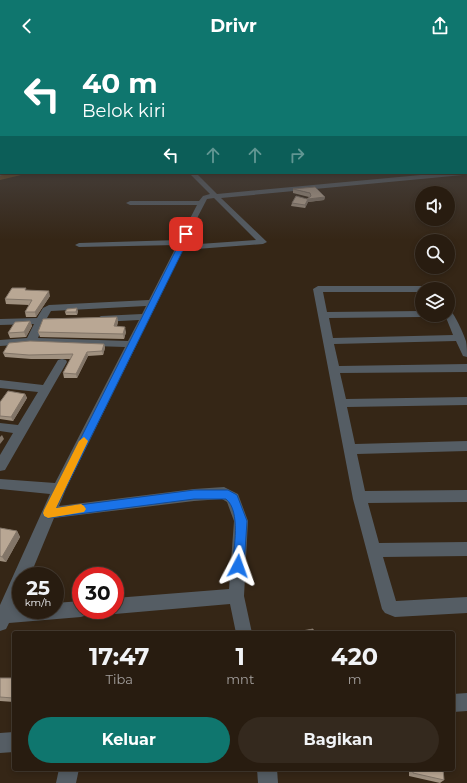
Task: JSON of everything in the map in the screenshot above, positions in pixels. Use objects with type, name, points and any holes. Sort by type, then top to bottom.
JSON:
[{"type":"street","points":[[79,245],[263,243],[193,174]]},
{"type":"street","points":[[368,174],[377,181]]},
{"type":"street","points":[[25,567],[59,489],[182,245],[197,203],[205,197],[214,195],[454,174]]},
{"type":"street","points":[[276,190],[295,197]]},
{"type":"street","points":[[130,203],[197,203]]},
{"type":"street","points":[[415,289],[318,289],[360,499],[388,603],[395,609],[467,605]]},
{"type":"street","points":[[31,341],[46,310],[49,308],[152,304]]},
{"type":"street","points":[[323,315],[415,314]]},
{"type":"street","points":[[91,319],[145,317]]},
{"type":"street","points":[[0,322],[69,320]]},
{"type":"street","points":[[452,322],[467,354]]},
{"type":"street","points":[[328,341],[460,338]]},
{"type":"street","points":[[0,343],[31,341],[132,344]]},
{"type":"street","points":[[0,466],[62,362]]},
{"type":"street","points":[[334,370],[467,368]]},
{"type":"street","points":[[0,384],[47,389]]},
{"type":"street","points":[[340,403],[467,401]]},
{"type":"street","points":[[0,427],[21,430]]},
{"type":"street","points":[[350,449],[467,446]]},
{"type":"street","points":[[0,484],[59,489]]},
{"type":"street","points":[[48,513],[194,494],[228,494],[233,498],[241,521],[236,596],[244,631]]},
{"type":"street","points":[[360,499],[363,497],[467,496]]},
{"type":"street","points":[[374,550],[467,550]]},
{"type":"street","points":[[124,605],[236,596]]},
{"type":"street","points":[[3,619],[12,598]]},
{"type":"street","points":[[3,619],[72,609]]},
{"type":"street","points":[[455,703],[467,702]]},
{"type":"street","points":[[0,743],[12,742]]},
{"type":"street","points":[[66,783],[69,771]]},
{"type":"street","points":[[267,771],[268,783]]},
{"type":"building","points":[[315,187],[325,197],[308,199],[305,205],[292,203],[296,196],[307,199],[311,196],[310,193],[293,189]]},
{"type":"building","points":[[12,288],[49,291],[35,312],[25,312],[32,300],[5,299]]},
{"type":"building","points":[[77,308],[76,312],[65,312],[67,309]]},
{"type":"building","points":[[117,317],[114,326],[125,327],[123,334],[38,332],[43,319]]},
{"type":"building","points":[[30,321],[24,332],[8,333],[15,322]]},
{"type":"building","points":[[30,341],[104,344],[102,351],[87,352],[76,374],[63,373],[73,354],[29,355],[3,353],[9,343]]},
{"type":"building","points":[[8,391],[25,394],[11,417],[0,416],[0,402]]},
{"type":"building","points":[[0,528],[17,531],[2,557],[0,556]]},
{"type":"building","points":[[313,629],[314,631],[302,631]]},
{"type":"building","points":[[0,678],[12,678],[12,698],[0,697]]},
{"type":"building","points":[[413,771],[443,771],[444,780],[413,773]]},
{"type":"waterway","points":[[0,177],[13,174]]},
{"type":"slow traffic","points":[[81,509],[48,513],[84,441]]},
{"type":"route","points":[[186,234],[48,513],[194,494],[228,494],[233,498],[241,521],[238,566]]}]
